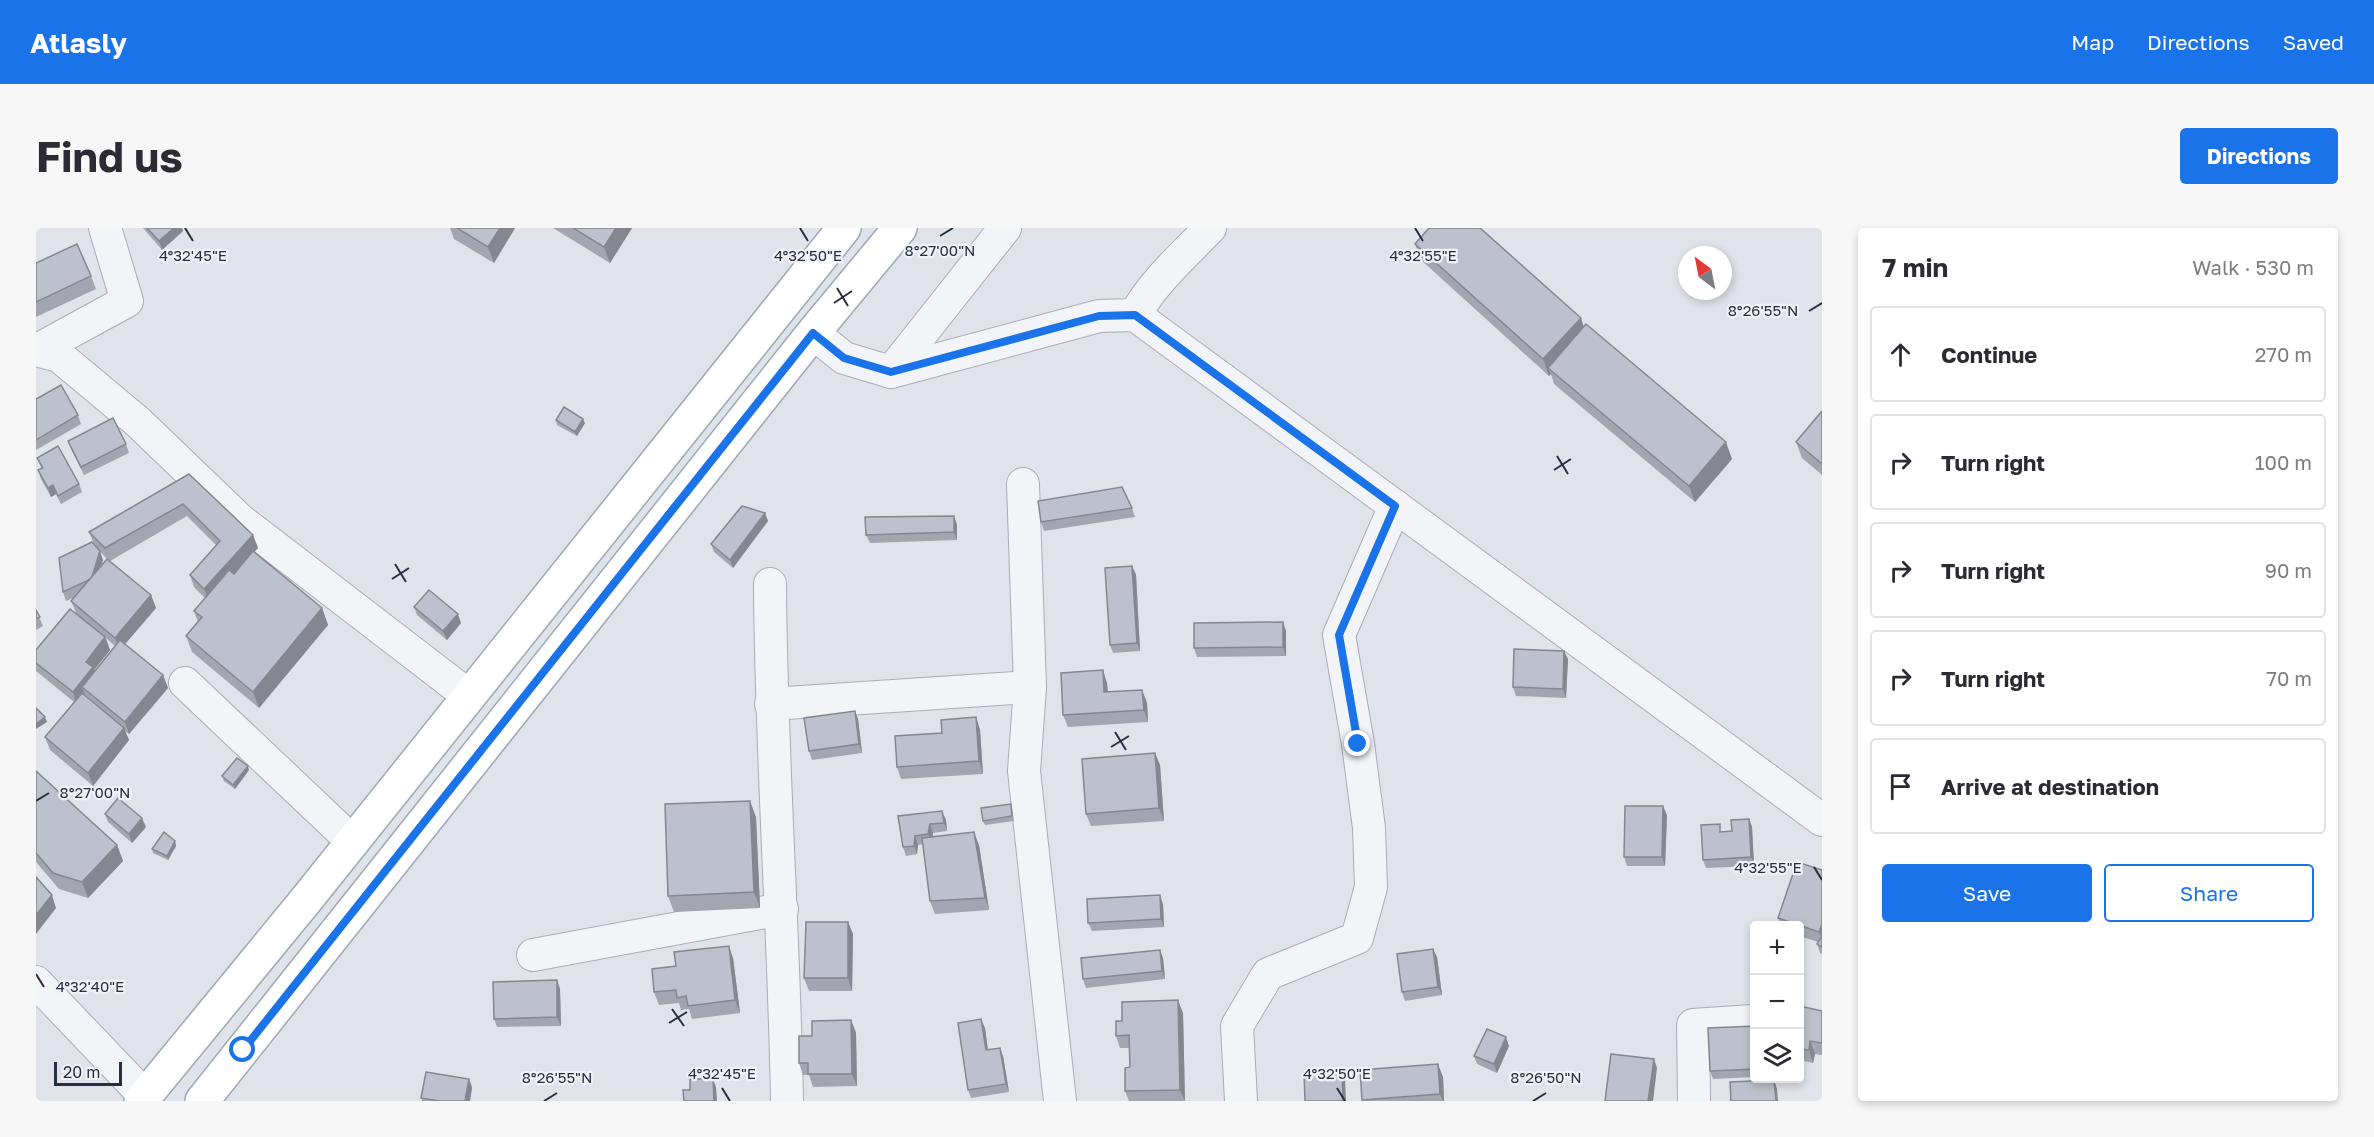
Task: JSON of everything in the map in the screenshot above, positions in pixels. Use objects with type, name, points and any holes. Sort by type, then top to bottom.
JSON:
[{"type":"main road","points":[[143,1099],[353,842],[844,228]]},
{"type":"main road","points":[[202,1101],[813,333],[900,228]]},
{"type":"street","points":[[37,349],[127,301],[105,228]]},
{"type":"street","points":[[891,372],[1005,228]]},
{"type":"street","points":[[1135,315],[1166,274],[1210,228]]},
{"type":"street","points":[[813,333],[844,358],[891,372],[1099,316],[1135,315],[1822,820]]},
{"type":"street","points":[[37,349],[59,356],[138,422],[240,520],[469,696]]},
{"type":"street","points":[[1023,484],[1030,687],[1024,771],[1060,1101]]},
{"type":"street","points":[[1241,1101],[1237,1026],[1268,974],[1357,938],[1371,887],[1370,828],[1339,635],[1395,506]]},
{"type":"street","points":[[770,584],[771,704],[782,909],[787,1101]]},
{"type":"street","points":[[185,683],[353,842]]},
{"type":"street","points":[[771,704],[1030,687]]},
{"type":"street","points":[[533,955],[782,909]]},
{"type":"street","points":[[36,982],[143,1099]]},
{"type":"street","points":[[1694,1101],[1693,1025],[1750,1021]]},
{"type":"building","points":[[147,228],[174,228],[159,241]]},
{"type":"building","points":[[457,228],[500,228],[488,247]]},
{"type":"building","points":[[573,228],[616,228],[604,247]]},
{"type":"building","points":[[1429,228],[1480,228],[1581,318],[1543,359],[1415,244]]},
{"type":"building","points":[[77,244],[91,276],[36,302],[36,263]]},
{"type":"building","points":[[1586,324],[1726,442],[1689,486],[1548,368]]},
{"type":"building","points":[[61,385],[78,415],[36,440],[36,399]]},
{"type":"building","points":[[564,407],[583,419],[575,432],[556,420]]},
{"type":"building","points":[[1822,411],[1822,464],[1796,442]]},
{"type":"building","points":[[113,418],[126,444],[81,467],[68,441]]},
{"type":"building","points":[[58,446],[79,484],[58,496],[53,485],[48,488],[38,470],[43,468],[37,458]]},
{"type":"building","points":[[189,474],[253,535],[204,589],[190,575],[220,541],[183,504],[105,548],[89,532]]},
{"type":"building","points":[[1122,487],[1132,508],[1041,522],[1038,501]]},
{"type":"building","points":[[742,506],[765,513],[730,560],[711,544]]},
{"type":"building","points":[[954,516],[954,532],[866,535],[865,517]]},
{"type":"building","points":[[92,542],[100,551],[92,577],[63,592],[59,558]]},
{"type":"building","points":[[253,551],[322,608],[253,692],[186,636],[202,617],[194,611],[229,570],[234,574]]},
{"type":"building","points":[[107,559],[151,595],[115,638],[71,601]]},
{"type":"building","points":[[1132,566],[1137,643],[1110,645],[1105,568]]},
{"type":"building","points":[[429,590],[458,614],[443,631],[414,607]]},
{"type":"building","points":[[70,609],[105,637],[86,662],[93,667],[73,692],[36,663],[36,650]]},
{"type":"building","points":[[1283,622],[1283,647],[1194,648],[1194,623]]},
{"type":"building","points":[[120,640],[163,675],[125,722],[82,687]]},
{"type":"building","points":[[1514,649],[1564,651],[1563,689],[1513,687]]},
{"type":"building","points":[[1103,670],[1104,692],[1142,690],[1144,710],[1063,715],[1061,673]]},
{"type":"building","points":[[82,693],[124,728],[88,773],[45,737]]},
{"type":"building","points":[[36,708],[45,717],[36,724]]},
{"type":"building","points":[[855,711],[859,744],[809,751],[804,718]]},
{"type":"building","points":[[976,717],[979,761],[897,767],[895,736],[942,733],[941,720]]},
{"type":"building","points":[[1155,753],[1159,808],[1086,814],[1082,759]]},
{"type":"building","points":[[237,758],[248,766],[233,785],[222,776]]},
{"type":"building","points":[[36,771],[117,845],[82,882],[53,873],[36,853]]},
{"type":"building","points":[[118,798],[142,818],[129,834],[105,814]]},
{"type":"building","points":[[750,801],[754,892],[668,896],[665,804]]},
{"type":"building","points":[[1011,804],[1012,816],[983,821],[981,808]]},
{"type":"building","points":[[1625,806],[1663,806],[1662,857],[1624,857]]},
{"type":"building","points":[[942,811],[944,823],[930,824],[928,834],[915,836],[914,846],[903,847],[898,816]]},
{"type":"building","points":[[1749,819],[1751,857],[1703,860],[1701,825],[1720,824],[1720,832],[1732,831],[1731,820]]},
{"type":"building","points":[[164,832],[175,841],[167,856],[152,849]]},
{"type":"building","points":[[974,832],[985,898],[930,901],[922,838]]},
{"type":"building","points":[[1797,862],[1822,870],[1822,924],[1819,932],[1804,927],[1804,921],[1787,921],[1778,918]]},
{"type":"building","points":[[36,877],[52,895],[36,915]]},
{"type":"building","points":[[1160,895],[1161,919],[1088,923],[1087,899]]},
{"type":"building","points":[[806,922],[848,922],[848,978],[804,978]]},
{"type":"building","points":[[1822,936],[1822,947],[1817,944]]},
{"type":"building","points":[[729,946],[735,1000],[688,1006],[686,996],[677,998],[676,990],[654,992],[652,969],[676,966],[674,952]]},
{"type":"building","points":[[1433,949],[1438,987],[1402,992],[1397,954]]},
{"type":"building","points":[[1160,950],[1162,971],[1083,979],[1081,958]]},
{"type":"building","points":[[557,980],[557,1017],[494,1019],[493,982]]},
{"type":"building","points":[[1178,1000],[1180,1090],[1125,1091],[1125,1068],[1130,1067],[1129,1035],[1116,1036],[1116,1021],[1122,1021],[1122,1002]]},
{"type":"building","points":[[1804,1007],[1822,1011],[1822,1043],[1810,1041],[1809,1050],[1804,1049]]},
{"type":"building","points":[[981,1019],[986,1050],[1000,1048],[1006,1084],[968,1090],[958,1023]]},
{"type":"building","points":[[851,1020],[852,1074],[808,1074],[808,1063],[799,1063],[799,1036],[812,1036],[812,1021]]},
{"type":"building","points":[[1750,1026],[1750,1069],[1710,1071],[1708,1028]]},
{"type":"building","points":[[1487,1029],[1506,1037],[1494,1064],[1474,1056]]},
{"type":"building","points":[[1611,1054],[1654,1059],[1648,1101],[1605,1101]]},
{"type":"building","points":[[1438,1064],[1440,1094],[1362,1100],[1360,1070]]},
{"type":"building","points":[[1342,1070],[1343,1101],[1305,1101],[1304,1072]]},
{"type":"building","points":[[426,1072],[469,1079],[465,1101],[421,1098]]},
{"type":"building","points":[[690,1079],[713,1079],[714,1101],[684,1101],[683,1090],[690,1090]]},
{"type":"building","points":[[1730,1082],[1774,1083],[1776,1101],[1731,1101]]},
{"type":"route","points":[[243,1050],[813,333],[844,358],[891,372],[1099,316],[1135,315],[1395,506],[1339,635],[1358,744]]}]
